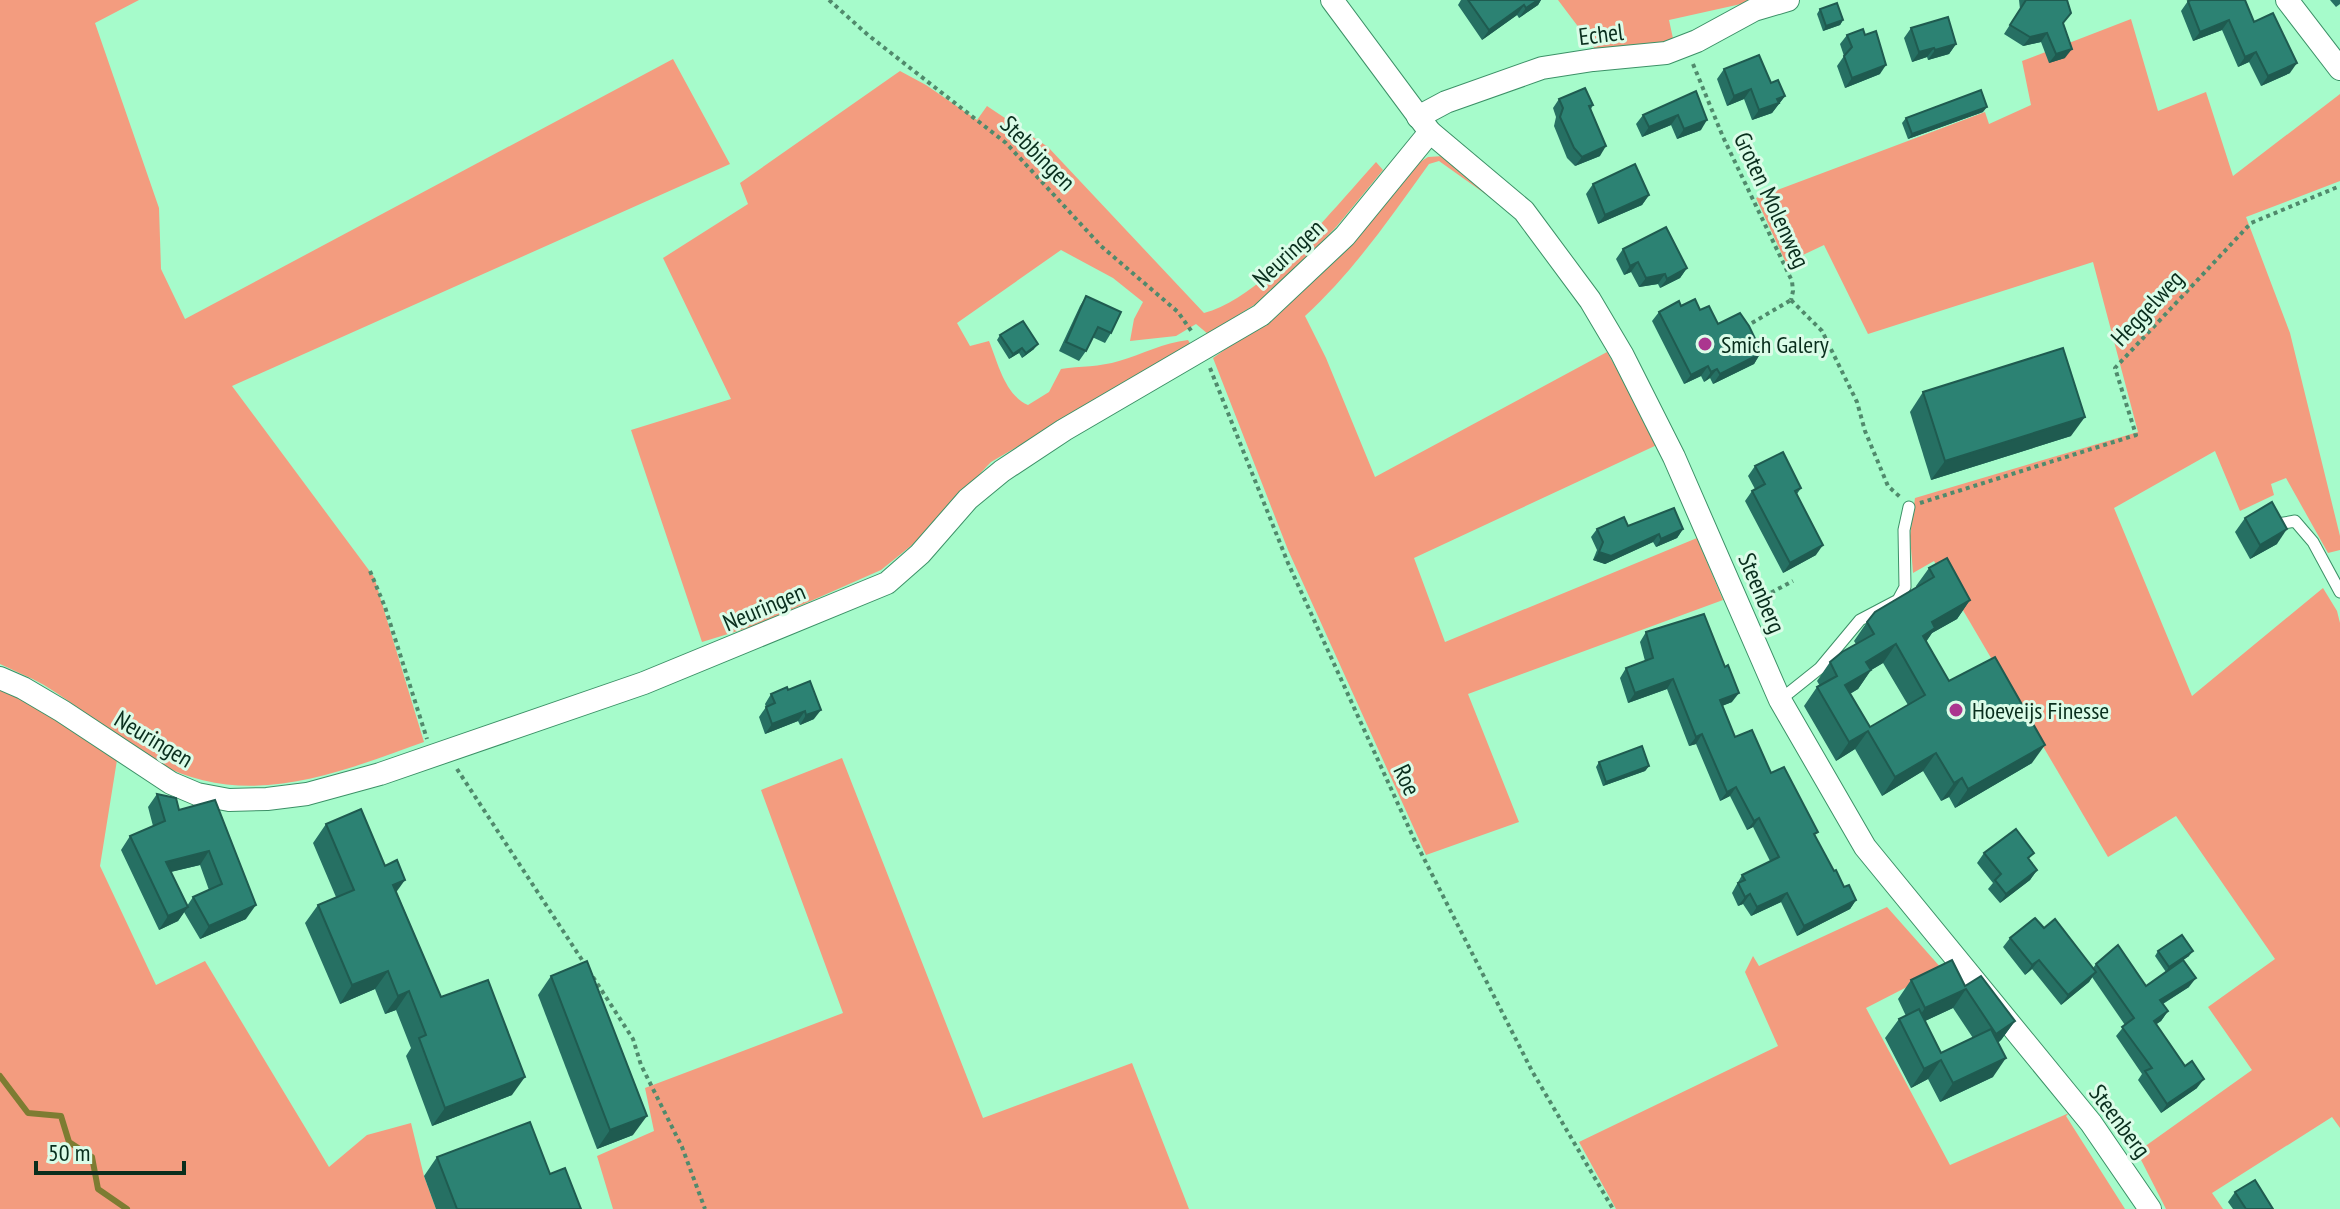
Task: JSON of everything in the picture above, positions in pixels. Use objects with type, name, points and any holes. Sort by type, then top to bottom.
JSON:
[{"type":"street","name":"Steenberg","points":[[1332,0],[1424,124],[1524,211],[1590,300],[1622,354],[1674,457],[1780,700],[1865,847],[2091,1123],[2150,1209]]},
{"type":"street","name":"Echel","points":[[1424,124],[1446,102],[1542,68],[1666,53],[1754,10],[1788,0]]},
{"type":"street","points":[[2287,0],[2340,69]]},
{"type":"street","name":"Neuringen","points":[[0,678],[62,711],[171,783],[197,794],[229,800],[307,794],[380,774],[644,683],[887,583],[920,554],[968,499],[1002,471],[1064,430],[1261,315],[1345,236],[1424,124]]},
{"type":"lane","points":[[1780,700],[1820,668],[1860,620],[1898,600],[1905,587],[1904,530],[1909,507]]},
{"type":"lane","points":[[2278,524],[2295,521],[2313,542],[2340,592]]},
{"type":"path","name":"Stebbingen","points":[[829,0],[868,35],[1006,143],[1101,246],[1178,312],[1203,349]]},
{"type":"path","name":"Groten Molenweg","points":[[1685,46],[1723,137],[1792,281],[1791,300],[1822,331],[1857,402],[1865,431],[1888,486],[1909,507]]},
{"type":"path","name":"Heggelweg","points":[[1909,507],[2136,435],[2115,368],[2251,223],[2340,186]]},
{"type":"path","points":[[1740,330],[1791,300]]},
{"type":"path","name":"Roe","points":[[1203,349],[1288,563],[1414,839],[1532,1071],[1613,1209]]},
{"type":"path","points":[[370,571],[439,752],[633,1039],[641,1065],[682,1147],[705,1209]]},
{"type":"path","points":[[1740,608],[1793,581]]},
{"type":"shaded area","points":[[0,0],[139,0],[95,23],[159,208],[161,269],[185,319],[673,59],[730,164],[232,386],[374,577],[424,742],[355,766],[286,783],[252,786],[218,783],[183,774],[149,758],[44,685],[0,664]]},
{"type":"shaded area","points":[[1558,0],[1759,0],[1669,20],[1674,43],[1595,49]]},
{"type":"shaded area","points":[[2131,19],[2158,111],[2206,92],[2233,176],[2340,94],[2340,181],[2246,217],[2290,333],[2340,536],[2340,550],[2328,553],[2286,478],[2271,484],[2274,495],[2240,511],[2215,451],[2114,508],[2192,696],[2323,588],[2337,611],[2340,623],[2340,1128],[2332,1117],[2212,1193],[2223,1209],[2166,1209],[2137,1152],[2252,1070],[2208,1007],[2275,959],[2176,816],[2108,857],[1934,561],[1913,573],[1910,536],[1915,498],[2138,432],[2093,262],[1868,334],[1824,245],[1786,263],[1756,198],[1985,112],[1989,124],[2031,105],[2022,61]]},
{"type":"shaded area","points":[[900,71],[977,120],[987,106],[1048,147],[1204,313],[1227,304],[1274,270],[1319,226],[1376,162],[1383,170],[1337,226],[1273,293],[1208,334],[1196,324],[1176,336],[1130,341],[1134,319],[1143,302],[1113,278],[1061,250],[957,323],[970,346],[989,341],[1003,378],[1020,400],[1028,405],[1049,392],[1061,369],[1112,363],[1179,341],[1188,340],[1191,345],[991,462],[912,545],[881,570],[754,626],[702,642],[631,430],[731,399],[663,258],[748,204],[740,183]]},
{"type":"shaded area","points":[[1444,156],[1505,208],[1439,161],[1429,164],[1355,262],[1305,316],[1326,358],[1375,477],[1607,352],[1659,444],[1414,558],[1445,642],[1697,538],[1723,600],[1468,694],[1519,822],[1426,855],[1288,550],[1213,358],[1268,319],[1420,162],[1428,157]]},
{"type":"shaded area","points":[[0,689],[46,712],[117,760],[100,866],[156,985],[205,961],[329,1167],[367,1135],[411,1123],[436,1209],[0,1209]]},
{"type":"shaded area","points":[[842,758],[983,1118],[1132,1063],[1189,1209],[613,1209],[597,1156],[654,1131],[645,1088],[843,1013],[761,790]]},
{"type":"shaded area","points":[[1887,907],[1942,969],[1866,1008],[1950,1165],[2069,1113],[2066,1116],[2125,1209],[1616,1209],[1579,1142],[1778,1046],[1745,972],[1753,956],[1759,966]]},
{"type":"building","points":[[1468,0],[1538,0],[1526,8],[1524,5],[1489,30]]},
{"type":"building","points":[[2026,0],[2067,0],[2071,13],[2063,23],[2072,49],[2056,54],[2047,33],[2030,37],[2010,25]]},
{"type":"building","points":[[2245,0],[2254,22],[2273,13],[2297,63],[2268,76],[2256,52],[2245,57],[2229,20],[2200,32],[2188,1]]},
{"type":"building","points":[[1837,3],[1843,20],[1826,26],[1820,9]]},
{"type":"building","points":[[1948,17],[1956,44],[1919,52],[1911,28]]},
{"type":"building","points":[[1863,29],[1865,35],[1876,31],[1886,65],[1852,78],[1844,56],[1852,47],[1847,35]]},
{"type":"building","points":[[1759,55],[1771,83],[1778,80],[1785,96],[1777,99],[1779,103],[1759,110],[1751,89],[1734,96],[1724,69]]},
{"type":"building","points":[[1585,88],[1606,146],[1582,157],[1574,148],[1560,117],[1563,108],[1559,99]]},
{"type":"building","points":[[1981,90],[1987,107],[1912,134],[1906,118]]},
{"type":"building","points":[[1696,91],[1707,120],[1684,129],[1678,115],[1649,127],[1643,115]]},
{"type":"building","points":[[1635,164],[1649,195],[1605,215],[1593,184]]},
{"type":"building","points":[[1666,227],[1687,268],[1667,279],[1665,274],[1646,278],[1638,262],[1630,266],[1623,249]]},
{"type":"building","points":[[1086,296],[1121,312],[1111,333],[1098,327],[1086,351],[1066,342]]},
{"type":"building","name":"Smich Galery","points":[[1695,299],[1700,310],[1709,306],[1718,324],[1740,313],[1760,354],[1720,374],[1717,369],[1711,372],[1708,366],[1691,375],[1659,312],[1679,301],[1681,306]]},
{"type":"building","points":[[1023,321],[1038,344],[1026,353],[1022,348],[1013,354],[1000,335]]},
{"type":"building","points":[[2063,348],[2085,417],[1945,461],[1923,392]]},
{"type":"building","points":[[1783,452],[1801,488],[1795,491],[1823,545],[1790,563],[1752,491],[1765,484],[1755,466]]},
{"type":"building","points":[[2272,502],[2287,529],[2260,545],[2245,518]]},
{"type":"building","points":[[1674,508],[1683,529],[1661,539],[1659,534],[1611,556],[1599,552],[1603,542],[1597,529],[1624,517],[1628,526]]},
{"type":"building","name":"Hoeveijs Finesse","points":[[1947,558],[1970,600],[1932,622],[1935,628],[1923,636],[1949,681],[1995,657],[2045,745],[1968,789],[1962,778],[1954,783],[1936,753],[1895,777],[1868,731],[1849,742],[1817,687],[1837,676],[1830,662],[1874,634],[1867,622],[1875,612],[1934,577],[1929,568]],"holes":[[[1896,644],[1925,695],[1870,727],[1845,685],[1871,670],[1866,662]]]},
{"type":"building","points":[[1704,614],[1739,693],[1720,700],[1735,737],[1752,730],[1771,773],[1784,767],[1818,832],[1814,834],[1834,871],[1844,887],[1849,885],[1856,900],[1804,926],[1787,893],[1757,907],[1750,894],[1745,897],[1738,883],[1745,880],[1742,875],[1779,857],[1759,818],[1754,821],[1736,787],[1727,792],[1702,734],[1696,737],[1673,679],[1635,693],[1626,668],[1653,658],[1646,632]]},
{"type":"building","points":[[810,681],[821,710],[806,715],[805,711],[772,724],[766,707],[775,703],[771,694]]},
{"type":"building","points":[[1642,746],[1649,766],[1606,782],[1599,762]]},
{"type":"building","points":[[157,794],[176,798],[179,810],[215,800],[256,905],[209,926],[193,897],[222,884],[209,851],[166,862],[188,907],[168,916],[130,836],[165,821]]},
{"type":"building","points":[[361,809],[385,866],[397,860],[405,880],[393,885],[441,997],[488,980],[525,1077],[445,1108],[419,1038],[426,1035],[409,991],[398,996],[388,971],[352,985],[318,905],[354,890],[326,824]]},
{"type":"building","points":[[2016,829],[2034,853],[2028,858],[2037,870],[2006,894],[1995,880],[2001,874],[1984,853]]},
{"type":"building","points":[[2035,918],[2044,928],[2055,919],[2096,972],[2068,995],[2039,960],[2032,965],[2010,938]]},
{"type":"building","points":[[2182,935],[2193,951],[2169,967],[2158,951]]},
{"type":"building","points":[[2118,945],[2146,986],[2183,960],[2196,978],[2160,1000],[2168,1011],[2154,1021],[2185,1066],[2192,1061],[2204,1079],[2167,1104],[2145,1071],[2152,1068],[2122,1027],[2134,1018],[2096,964]]},
{"type":"building","points":[[1952,960],[1965,986],[1981,976],[2015,1021],[1996,1034],[1966,989],[1925,1008],[1911,980]]},
{"type":"building","points":[[587,961],[647,1116],[610,1130],[551,976]]},
{"type":"building","points":[[1919,1009],[1941,1053],[1991,1029],[2006,1058],[1953,1083],[1941,1060],[1924,1069],[1899,1019]]},
{"type":"building","points":[[530,1122],[550,1174],[565,1168],[581,1209],[457,1209],[437,1157]]},
{"type":"building","points":[[2255,1180],[2273,1209],[2246,1209],[2235,1192]]},
{"type":"waterway","points":[[0,1076],[28,1113],[61,1116],[69,1142],[92,1157],[98,1189],[127,1209]]},
{"type":"place","name":"Smich Galery","points":[[1705,344]]},
{"type":"place","name":"Hoeveijs Finesse","points":[[1956,710]]}]
